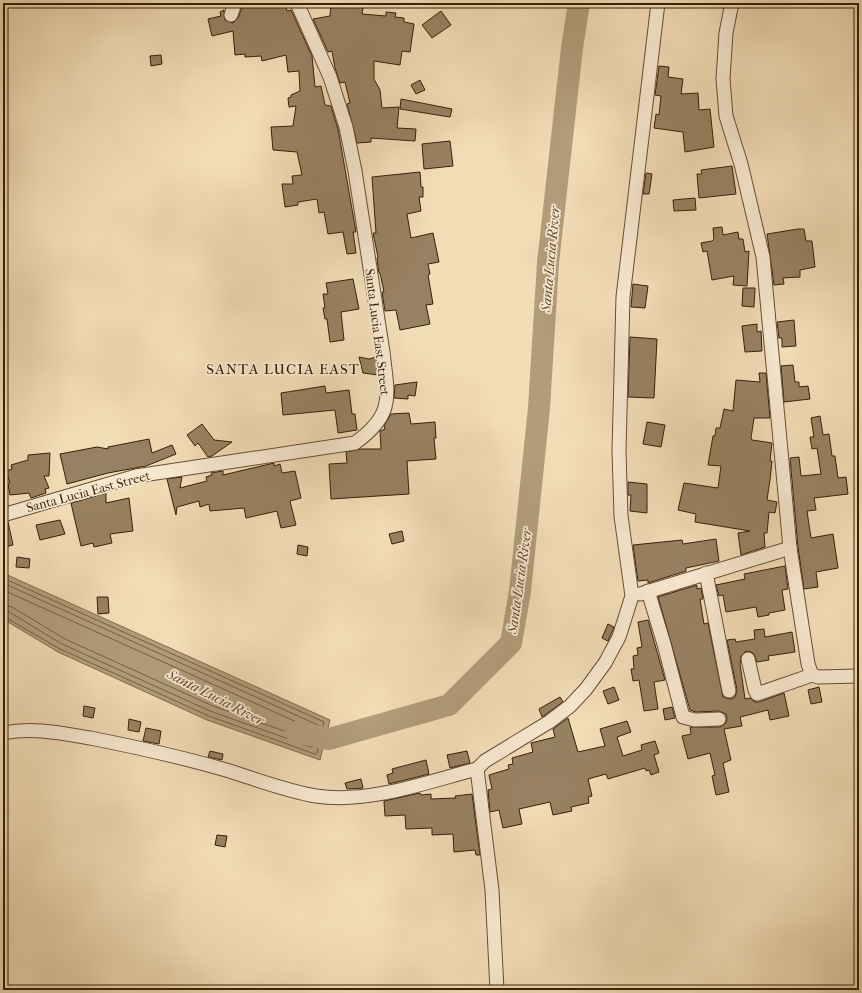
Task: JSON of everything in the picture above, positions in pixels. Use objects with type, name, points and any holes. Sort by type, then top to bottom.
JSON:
[{"type":"street","name":"Santa Lucia East Street","points":[[3,515],[136,476],[355,443],[378,423],[385,410],[388,399],[384,360],[355,171],[346,127],[334,90],[297,3]]},
{"type":"street","points":[[3,733],[24,730],[42,730],[128,745],[200,763],[305,793],[332,797],[365,797],[477,769],[485,761],[549,722],[581,695],[593,681],[612,650],[619,636],[632,596],[621,516],[620,443],[623,297],[658,3]]},
{"type":"street","points":[[732,3],[726,33],[723,79],[726,116],[741,164],[763,257],[790,548],[808,664],[812,675]]},
{"type":"street","points":[[632,596],[790,548]]},
{"type":"street","points":[[706,573],[729,691]]},
{"type":"street","points":[[648,591],[664,644],[683,717],[695,720],[719,719]]},
{"type":"street","points":[[748,659],[757,694],[812,675],[826,678],[859,676]]},
{"type":"street","points":[[477,769],[491,884],[497,990]]},
{"type":"water","points":[[3,573],[330,720],[320,760],[207,720],[58,652],[3,619]]},
{"type":"building","points":[[285,3],[287,11],[291,10],[312,56],[315,87],[321,86],[325,105],[331,106],[338,129],[356,232],[353,232],[356,253],[347,254],[343,232],[328,234],[324,212],[319,213],[317,199],[298,202],[298,205],[285,207],[282,184],[293,184],[292,176],[302,175],[297,152],[273,150],[271,127],[293,126],[296,106],[289,107],[288,98],[300,91],[299,71],[288,72],[286,55],[262,61],[261,56],[245,57],[245,54],[235,55],[233,31],[212,36],[208,19],[221,16],[220,12],[224,10],[225,20],[233,23],[238,18],[243,4]]},
{"type":"building","points":[[331,3],[364,3],[362,14],[386,16],[386,12],[396,13],[395,17],[404,18],[404,22],[414,24],[410,52],[402,51],[400,65],[374,61],[374,79],[380,90],[382,108],[399,107],[397,128],[416,129],[415,141],[371,138],[371,142],[357,143],[347,104],[350,103],[345,82],[340,83],[335,68],[332,51],[328,52],[313,19],[330,16]]},
{"type":"building","points":[[441,11],[451,25],[432,38],[422,25]]},
{"type":"building","points":[[161,55],[162,64],[151,66],[150,56]]},
{"type":"building","points":[[659,66],[669,67],[668,77],[683,79],[681,94],[698,93],[699,110],[710,109],[714,147],[685,152],[683,132],[654,128],[656,114],[659,115],[661,96],[655,95]]},
{"type":"building","points":[[420,80],[425,90],[416,94],[411,85]]},
{"type":"building","points":[[401,99],[452,109],[450,117],[400,109]]},
{"type":"building","points":[[450,141],[453,166],[424,169],[422,144]]},
{"type":"building","points":[[732,166],[736,194],[699,198],[697,174],[702,174],[701,170]]},
{"type":"building","points":[[420,172],[421,187],[423,187],[423,197],[419,197],[421,211],[407,214],[411,238],[433,233],[439,262],[428,264],[430,274],[428,275],[433,304],[426,305],[430,324],[400,330],[396,310],[385,311],[382,292],[384,292],[379,273],[378,257],[373,233],[376,233],[372,177]]},
{"type":"building","points":[[646,173],[652,174],[649,194],[643,194]]},
{"type":"building","points":[[695,198],[696,210],[674,211],[673,200]]},
{"type":"building","points":[[722,227],[723,235],[738,232],[739,239],[743,239],[745,252],[749,251],[747,286],[733,285],[734,276],[712,280],[707,251],[703,252],[701,243],[712,241],[714,239],[713,228]]},
{"type":"building","points":[[804,229],[806,241],[812,241],[815,267],[800,270],[800,277],[783,278],[784,284],[774,285],[767,234]]},
{"type":"building","points":[[353,279],[359,309],[341,312],[344,340],[330,342],[327,319],[325,319],[323,308],[325,308],[323,294],[328,294],[326,283]]},
{"type":"building","points":[[633,284],[648,286],[645,308],[631,307]]},
{"type":"building","points":[[743,288],[755,288],[754,307],[742,306]]},
{"type":"building","points":[[794,320],[796,346],[782,347],[782,338],[779,338],[777,322]]},
{"type":"building","points":[[757,324],[757,332],[761,331],[762,351],[745,352],[742,326]]},
{"type":"building","points":[[630,337],[657,339],[654,398],[628,397]]},
{"type":"building","points":[[359,357],[369,359],[376,357],[378,375],[363,373]]},
{"type":"building","points":[[793,365],[795,382],[799,382],[799,387],[808,386],[810,399],[784,402],[781,366]]},
{"type":"building","points":[[759,373],[766,373],[770,418],[754,418],[751,438],[752,440],[772,443],[770,461],[772,461],[767,500],[777,502],[775,513],[769,512],[767,533],[764,533],[765,547],[741,555],[738,533],[750,531],[695,522],[696,514],[678,510],[684,483],[718,488],[721,466],[708,465],[713,436],[715,436],[716,428],[720,428],[724,409],[733,411],[736,380],[760,382]]},
{"type":"building","points":[[417,382],[415,396],[408,395],[408,399],[394,398],[395,385]]},
{"type":"building","points":[[325,386],[326,393],[349,390],[352,414],[355,414],[357,430],[338,433],[335,410],[283,415],[281,393]]},
{"type":"building","points":[[409,413],[411,424],[435,422],[436,438],[434,438],[436,459],[407,461],[409,494],[331,499],[329,464],[347,463],[346,452],[360,449],[381,449],[380,431],[385,429],[384,426],[391,414]]},
{"type":"building","points":[[820,416],[823,435],[829,434],[832,456],[835,456],[838,478],[846,477],[848,494],[814,498],[816,510],[807,511],[811,538],[833,534],[838,568],[816,572],[818,587],[804,589],[798,547],[790,458],[799,457],[801,476],[821,474],[817,448],[812,449],[810,437],[814,437],[811,418]]},
{"type":"building","points":[[647,422],[665,425],[661,447],[643,444]]},
{"type":"building","points":[[202,424],[214,440],[232,442],[212,456],[208,457],[198,443],[195,446],[187,435]]},
{"type":"building","points":[[149,439],[152,453],[172,445],[176,454],[146,466],[108,473],[67,484],[60,454],[97,447],[108,449],[108,447]]},
{"type":"building","points":[[50,453],[49,476],[44,476],[49,488],[45,489],[46,493],[31,498],[29,493],[10,495],[8,484],[10,483],[6,471],[12,469],[11,465],[28,460],[28,455]]},
{"type":"building","points":[[274,463],[274,466],[280,464],[282,473],[295,471],[301,498],[290,501],[296,525],[281,528],[277,511],[246,518],[244,508],[210,511],[209,504],[200,507],[199,501],[177,507],[176,515],[167,479],[182,477],[180,488],[207,481],[206,477],[212,475],[211,473],[223,471],[223,475]]},
{"type":"building","points":[[628,482],[647,484],[647,513],[630,511],[631,495],[628,495]]},
{"type":"building","points":[[106,493],[106,503],[129,498],[133,531],[110,534],[112,543],[94,547],[93,543],[81,546],[71,503]]},
{"type":"building","points":[[60,520],[65,534],[40,540],[36,525]]},
{"type":"building","points":[[8,522],[13,545],[5,547],[3,523]]},
{"type":"building","points":[[402,531],[404,541],[392,544],[389,534]]},
{"type":"building","points":[[716,539],[719,561],[686,568],[686,571],[648,583],[648,580],[638,581],[633,545],[682,540],[683,544]]},
{"type":"building","points":[[298,545],[308,547],[307,556],[297,554]]},
{"type":"building","points":[[17,557],[30,559],[29,568],[16,567]]},
{"type":"building","points":[[785,566],[788,589],[782,590],[785,610],[758,617],[756,607],[726,612],[723,595],[719,596],[716,585],[745,579],[744,574]]},
{"type":"building","points":[[697,585],[697,589],[701,588],[703,599],[700,599],[704,624],[708,623],[723,697],[731,699],[735,697],[737,690],[727,640],[735,639],[736,642],[755,639],[754,630],[764,629],[765,637],[792,632],[795,652],[768,656],[769,660],[757,662],[754,654],[751,652],[746,651],[741,656],[740,664],[745,699],[750,698],[755,702],[759,702],[784,693],[789,716],[770,720],[768,710],[740,717],[742,726],[724,729],[731,760],[723,763],[729,792],[716,795],[712,776],[715,775],[710,753],[688,759],[682,736],[691,734],[690,727],[720,727],[726,723],[726,714],[719,711],[696,712],[690,710],[658,597]]},
{"type":"building","points":[[97,597],[108,597],[109,613],[98,614]]},
{"type":"building","points":[[648,620],[665,680],[654,682],[658,709],[644,711],[639,680],[633,681],[631,669],[634,669],[633,656],[638,655],[637,648],[642,647],[638,622]]},
{"type":"building","points":[[608,624],[614,627],[608,641],[602,638]]},
{"type":"building","points":[[614,687],[619,700],[608,704],[603,691]]},
{"type":"building","points":[[819,687],[822,702],[811,704],[808,690]]},
{"type":"building","points":[[560,697],[563,702],[542,717],[539,709]]},
{"type":"building","points":[[84,706],[95,708],[93,718],[83,716]]},
{"type":"building","points":[[672,707],[675,718],[665,720],[663,709]]},
{"type":"building","points":[[568,718],[578,752],[605,746],[600,729],[627,721],[631,732],[617,737],[623,756],[642,750],[641,745],[655,741],[659,753],[654,755],[659,772],[651,775],[649,770],[646,771],[645,768],[608,779],[606,774],[588,779],[592,796],[588,797],[589,803],[571,807],[572,811],[553,815],[550,802],[519,809],[522,824],[503,828],[499,810],[490,812],[488,790],[492,789],[489,775],[509,769],[508,765],[513,764],[512,758],[533,752],[531,743],[555,737],[553,729]]},
{"type":"building","points":[[129,719],[141,722],[139,732],[128,730]]},
{"type":"building","points":[[146,728],[161,731],[159,744],[143,741]]},
{"type":"building","points":[[210,751],[223,754],[222,760],[208,757]]},
{"type":"building","points":[[467,751],[470,763],[450,768],[447,755]]},
{"type":"building","points":[[426,760],[429,774],[389,784],[387,775],[393,773],[392,769]]},
{"type":"building","points":[[361,779],[363,788],[347,789],[345,783]]},
{"type":"building","points":[[420,793],[421,795],[431,794],[431,799],[456,798],[455,796],[472,794],[480,855],[476,855],[475,850],[454,852],[453,834],[432,835],[432,828],[406,829],[405,815],[385,816],[384,801]]},
{"type":"building","points":[[217,835],[227,836],[225,847],[215,845]]},
{"type":"waterway","name":"Santa Lucia River","points":[[296,732],[329,739],[449,705],[511,643],[520,591],[539,408],[548,263],[572,48],[579,3]]},
{"type":"district","name":"SANTA LUCIA EAST","points":[[283,369]]}]
